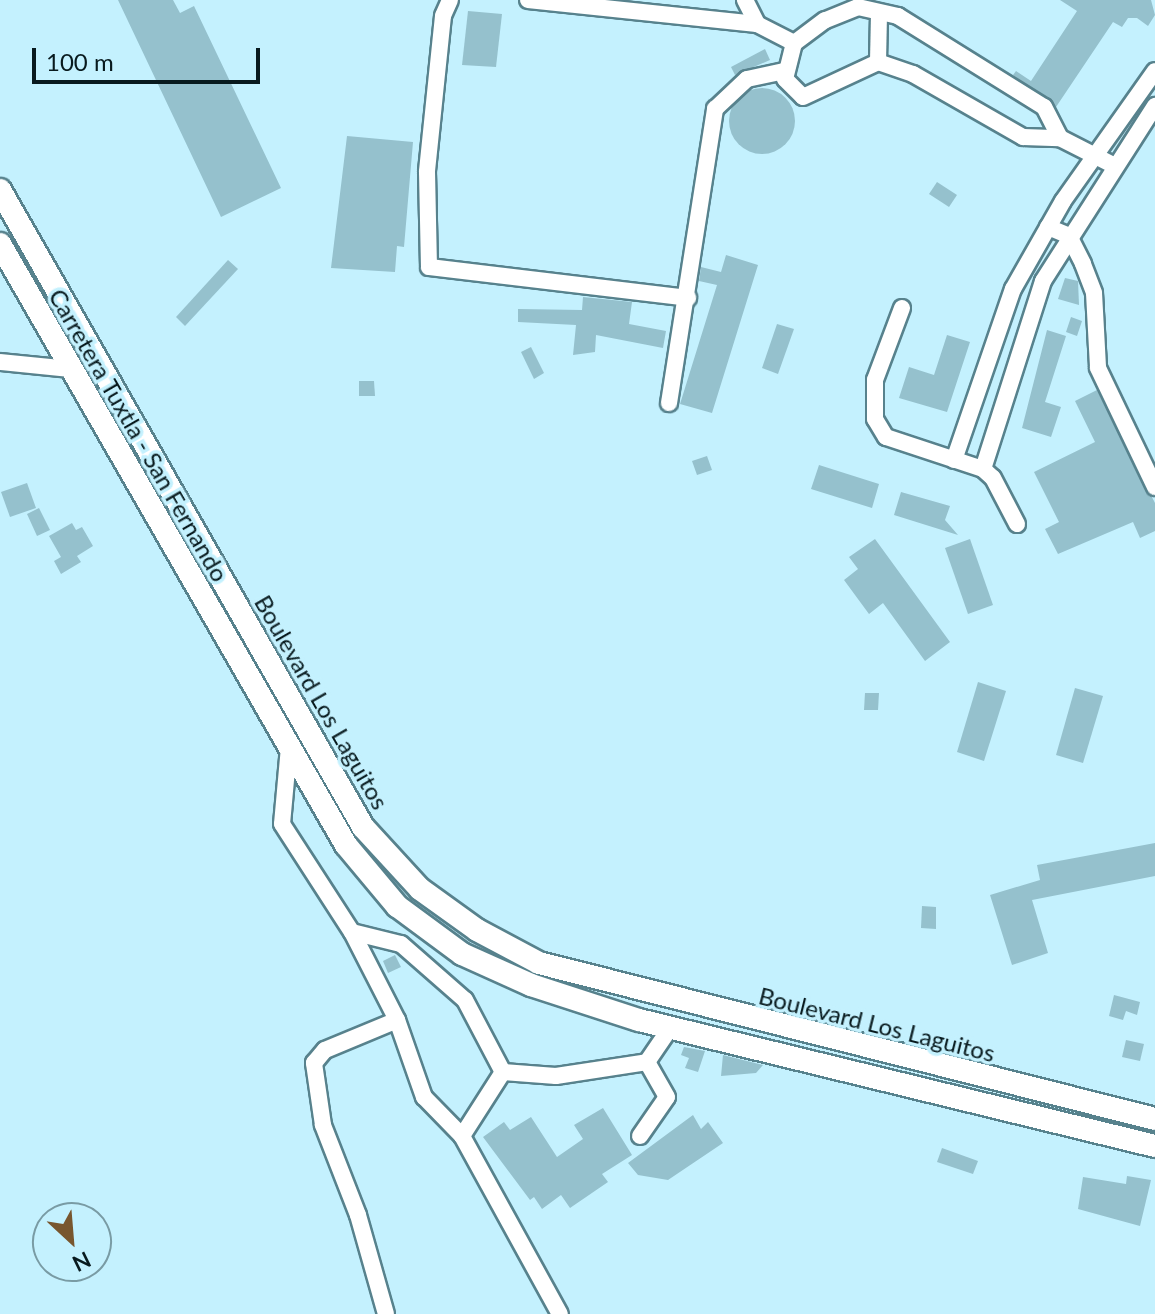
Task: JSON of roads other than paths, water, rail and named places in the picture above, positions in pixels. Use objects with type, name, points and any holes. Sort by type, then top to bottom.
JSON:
[{"type":"main road","name":"Boulevard Los Laguitos","points":[[0,190],[363,827],[420,889],[477,930],[539,963],[1155,1119]]},
{"type":"main road","name":"Carretera Tuxtla - San Fernando","points":[[0,244],[346,845],[397,906],[462,954],[531,985],[671,1027],[1155,1146]]},
{"type":"main road","points":[[21,280],[43,268]]},
{"type":"street","points":[[450,0],[443,16],[427,172],[429,267],[688,298]]},
{"type":"street","points":[[528,0],[757,24],[794,43]]},
{"type":"street","points":[[745,0],[757,24]]},
{"type":"street","points":[[1060,138],[1044,107],[898,16],[858,7],[841,12],[794,43],[786,71],[796,93],[809,97],[878,62],[913,74],[1023,137],[1060,138],[1115,166]]},
{"type":"street","points":[[878,62],[879,13]]},
{"type":"street","points":[[669,403],[688,298],[715,109],[747,79],[786,71]]},
{"type":"street","points":[[954,460],[1013,289],[1048,227],[1155,71]]},
{"type":"street","points":[[983,469],[1043,281],[1155,106]]},
{"type":"street","points":[[1048,227],[1069,236],[1094,293],[1098,368],[1155,487]]},
{"type":"street","points":[[902,308],[875,380],[875,419],[886,437],[983,469],[993,478],[1017,524]]},
{"type":"street","points":[[0,362],[70,369]]},
{"type":"street","points":[[289,747],[282,824],[352,932],[397,1020],[424,1097],[462,1136],[560,1314]]},
{"type":"street","points":[[352,932],[401,944],[465,1000],[503,1072]]},
{"type":"street","points":[[386,1314],[358,1215],[323,1125],[314,1063],[325,1050],[397,1020]]},
{"type":"street","points":[[503,1072],[556,1076],[647,1062],[671,1027]]},
{"type":"street","points":[[640,1136],[667,1097],[647,1062]]},
{"type":"street","points":[[462,1136],[503,1072]]}]
